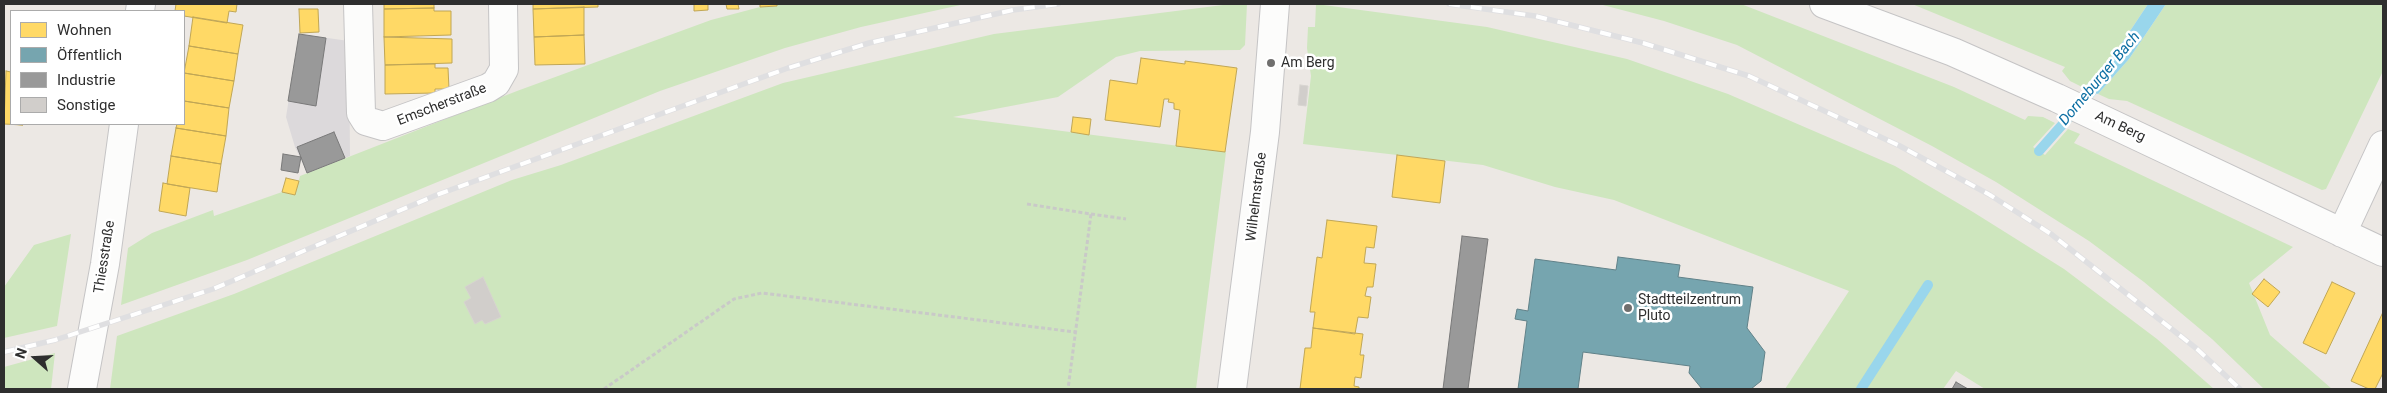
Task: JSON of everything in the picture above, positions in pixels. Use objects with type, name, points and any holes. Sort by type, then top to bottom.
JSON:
[{"type":"street","name":"Emscherstraße","points":[[358,4],[361,113],[366,121],[382,126],[488,88],[501,78],[504,63],[503,4]]},
{"type":"street","name":"Wilhelmstraße","points":[[1232,389],[1265,132],[1276,4]]},
{"type":"street","name":"Am Berg","points":[[1824,4],[1952,52],[2057,98],[2383,252]]},
{"type":"street","name":"Thiesstraße","points":[[82,389],[105,264],[124,125]]},
{"type":"street","points":[[2342,233],[2383,145]]},
{"type":"path","points":[[1027,204],[1126,219]]},
{"type":"path","points":[[1068,389],[1091,214]]},
{"type":"path","points":[[604,389],[734,299],[762,293],[1075,332]]},
{"type":"shaded area","points":[[299,34],[349,41],[350,156],[307,173],[295,147],[286,117]]},
{"type":"green space","points":[[777,4],[965,4],[861,27],[785,48],[660,91],[247,260],[121,305],[128,248],[152,233],[213,210],[214,216],[282,192],[295,195],[300,176],[517,91],[711,20],[760,7],[777,6]]},
{"type":"green space","points":[[1231,4],[1247,4],[1245,45],[1240,50],[1140,51],[1116,57],[1058,97],[953,117],[1226,152],[1196,389],[110,389],[117,336],[234,294],[512,180],[561,165],[783,83],[994,34]]},
{"type":"green space","points":[[1316,4],[1487,27],[1627,59],[1728,94],[1895,166],[1973,212],[2064,269],[2157,339],[2214,389],[1985,389],[1956,371],[1943,389],[1785,389],[1849,291],[1614,200],[1555,187],[1483,165],[1303,144],[1311,76],[1307,48],[1308,27],[1315,27]]},
{"type":"green space","points":[[1599,4],[1741,4],[1954,87],[2025,120],[2028,116],[2043,117],[2055,123],[2033,147],[2045,155],[2068,129],[2080,134],[2074,143],[2293,247],[2249,283],[2270,335],[2332,389],[2264,389],[2212,339],[2144,282],[2089,241],[1996,182],[1932,146],[1737,45],[1664,21]]},
{"type":"green space","points":[[1912,4],[2148,4],[2118,49],[2084,88],[2070,81],[2062,71],[2065,67]]},
{"type":"green space","points":[[2166,4],[2383,4],[2383,71],[2326,189],[2322,190],[2127,101],[2109,99],[2098,94],[2129,59]]},
{"type":"green space","points":[[71,234],[57,326],[4,338],[4,287],[34,245]]},
{"type":"green space","points":[[55,353],[51,389],[4,389],[4,367]]},
{"type":"water","points":[[2148,4],[2166,4],[2129,59],[2098,94],[2084,88],[2118,49]]},
{"type":"building: Wohnen","points":[[176,4],[237,4],[236,12],[229,11],[227,23],[185,16],[185,10],[175,10]]},
{"type":"building: Wohnen","points":[[384,4],[434,4],[434,8],[384,9]]},
{"type":"building: Wohnen","points":[[533,4],[598,4],[598,7],[533,9]]},
{"type":"building: Wohnen","points":[[694,4],[708,4],[708,10],[694,11]]},
{"type":"building: Wohnen","points":[[726,4],[738,4],[739,9],[727,9]]},
{"type":"building: Wohnen","points":[[760,4],[777,4],[777,6],[760,7]]},
{"type":"building: Wohnen","points":[[584,7],[584,35],[534,37],[533,9]]},
{"type":"building: Wohnen","points":[[434,8],[434,11],[451,11],[451,35],[384,37],[384,9]]},
{"type":"building: Wohnen","points":[[299,9],[318,9],[319,32],[300,33]]},
{"type":"building: Wohnen","points":[[193,17],[243,25],[238,54],[189,46]]},
{"type":"building: Wohnen","points":[[584,35],[585,64],[535,65],[534,37]]},
{"type":"building: Wohnen","points":[[384,37],[452,39],[452,63],[385,65]]},
{"type":"building: Wohnen","points":[[189,46],[238,54],[234,81],[185,73]]},
{"type":"building: Wohnen","points":[[1141,58],[1185,64],[1185,61],[1237,68],[1225,152],[1176,146],[1180,110],[1174,109],[1174,103],[1168,102],[1169,99],[1164,99],[1160,127],[1105,120],[1110,80],[1137,84]]},
{"type":"building: Wohnen","points":[[435,64],[435,68],[448,68],[449,89],[435,89],[435,93],[385,94],[385,65]]},
{"type":"building: Wohnen","points":[[6,71],[10,72],[10,124],[4,124]]},
{"type":"building: Wohnen","points":[[185,73],[234,81],[229,108],[185,101]]},
{"type":"building: Wohnen","points":[[185,101],[229,108],[226,136],[176,128],[177,125],[185,125]]},
{"type":"building: Wohnen","points":[[1073,117],[1091,119],[1089,135],[1071,132]]},
{"type":"building: Wohnen","points":[[176,128],[226,136],[221,164],[171,156]]},
{"type":"building: Wohnen","points":[[1397,155],[1445,161],[1440,203],[1392,197]]},
{"type":"building: Wohnen","points":[[171,156],[221,164],[217,192],[167,184]]},
{"type":"building: Wohnen","points":[[286,178],[299,181],[295,195],[282,192]]},
{"type":"building: Wohnen","points":[[163,183],[190,188],[186,216],[159,211]]},
{"type":"building: Wohnen","points":[[1327,220],[1377,226],[1374,248],[1366,247],[1364,263],[1376,264],[1373,287],[1367,287],[1365,296],[1371,297],[1368,318],[1358,317],[1355,334],[1313,328],[1315,312],[1310,312],[1317,257],[1322,258]]},
{"type":"building: Wohnen","points":[[2264,279],[2280,292],[2268,307],[2252,294]]},
{"type":"building: Wohnen","points":[[2332,282],[2355,293],[2326,354],[2303,343]]},
{"type":"building: Wohnen","points":[[2383,312],[2383,373],[2375,389],[2369,389],[2351,381]]},
{"type":"building: Wohnen","points":[[1313,328],[1363,334],[1360,355],[1364,355],[1361,378],[1355,377],[1354,386],[1359,387],[1359,389],[1300,389],[1305,348],[1311,348]]},
{"type":"building: Öffentlich","points":[[1618,257],[1680,265],[1678,277],[1753,287],[1747,328],[1765,352],[1761,381],[1751,389],[1702,389],[1689,373],[1690,366],[1583,352],[1578,389],[1518,389],[1527,321],[1515,319],[1517,309],[1528,311],[1535,259],[1616,270]]},
{"type":"building: Industrie","points":[[299,34],[326,38],[316,106],[288,101]]},
{"type":"building: Industrie","points":[[334,132],[345,158],[307,173],[297,147]]},
{"type":"building: Industrie","points":[[283,154],[301,157],[298,173],[281,170]]},
{"type":"building: Industrie","points":[[1462,236],[1488,239],[1468,389],[1443,389]]},
{"type":"building: Industrie","points":[[1956,382],[1968,389],[1952,389]]},
{"type":"building: Sonstige","points":[[1300,85],[1308,86],[1306,106],[1298,105]]},
{"type":"building: Sonstige","points":[[483,277],[501,317],[485,324],[482,320],[475,324],[464,302],[471,298],[465,287]]},
{"type":"waterway","name":"Dorneburger Bach","points":[[2039,151],[2101,81]]},
{"type":"waterway","name":"Dorneburger Bach","points":[[1861,389],[1928,285]]},
{"type":"railway","points":[[4,352],[55,340],[213,289],[439,194],[788,68],[869,43],[1013,10],[1058,4]]},
{"type":"railway","points":[[1449,4],[1535,16],[1643,43],[1749,76],[1900,146],[1990,195],[2051,234],[2197,349],[2240,389]]},
{"type":"place","name":"Am Berg","points":[[1271,63]]},
{"type":"place","name":"Stadtteilzentrum Pluto","points":[[1628,308]]}]
